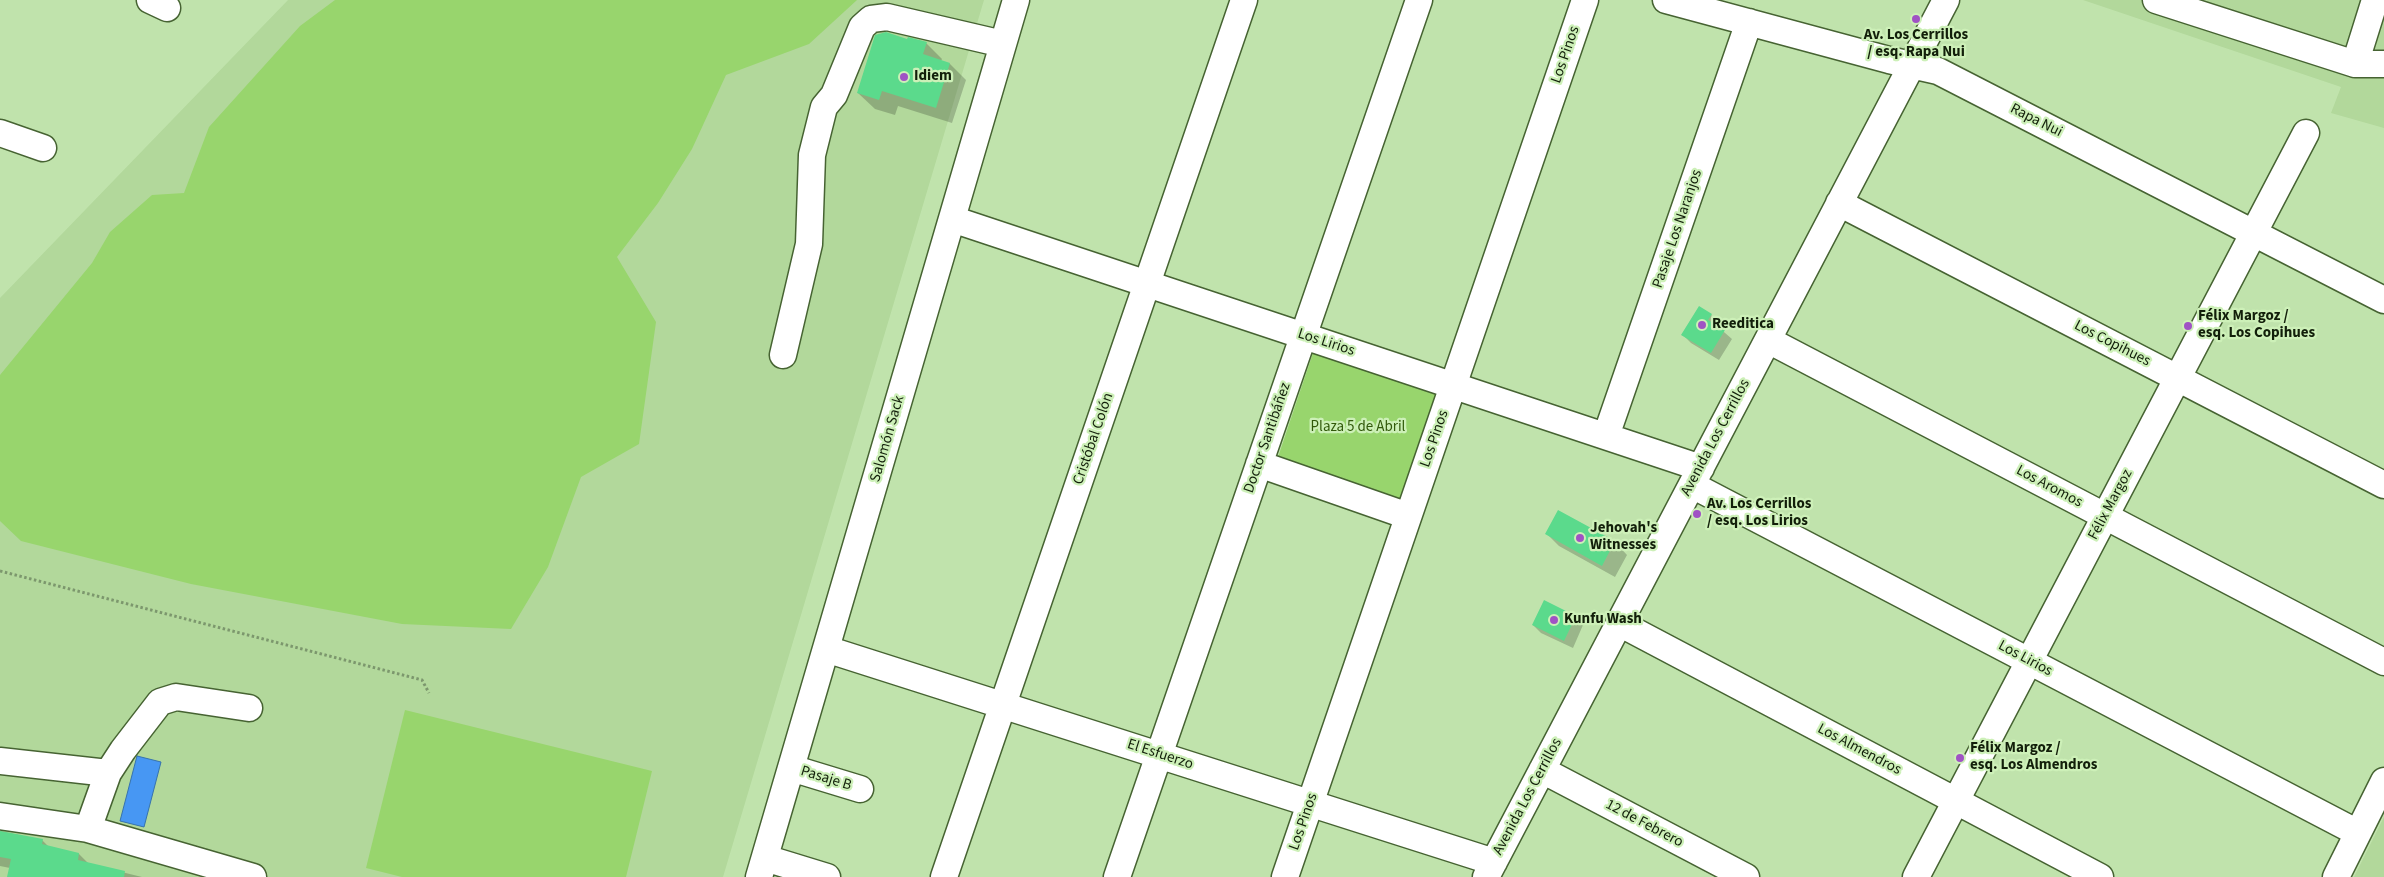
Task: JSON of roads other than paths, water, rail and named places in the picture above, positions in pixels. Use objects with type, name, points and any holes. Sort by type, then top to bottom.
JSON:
[{"type":"street","name":"Salomón Sack","points":[[762,868],[1016,0]]},
{"type":"street","name":"Cristóbal Colón","points":[[944,877],[1244,0]]},
{"type":"street","name":"Doctor Santibáñez","points":[[1117,877],[1419,0]]},
{"type":"street","name":"Los Pinos","points":[[1285,877],[1585,0]]},
{"type":"street","name":"Rapa Nui","points":[[1666,0],[1948,75],[2384,300]]},
{"type":"street","name":"Avenida Los Cerrillos","points":[[1490,870],[1946,0]]},
{"type":"street","points":[[2156,0],[2355,64],[2384,64]]},
{"type":"street","points":[[2355,64],[2375,0]]},
{"type":"street","points":[[783,355],[809,244],[812,155],[824,107],[834,95],[862,28],[871,19],[887,17],[1003,44]]},
{"type":"street","name":"Pasaje Los Naranjos","points":[[1606,436],[1749,22]]},
{"type":"street","points":[[0,133],[43,148]]},
{"type":"street","name":"Félix Margoz","points":[[1916,877],[2306,133]]},
{"type":"street","name":"Los Copihues","points":[[1839,203],[2384,485]]},
{"type":"street","name":"Los Lirios","points":[[952,219],[1606,436],[1696,476],[2029,661],[2358,833]]},
{"type":"street","name":"Los Aromos","points":[[1768,340],[2384,662]]},
{"type":"street","points":[[1259,464],[1408,516]]},
{"type":"street","name":"Los Almendros","points":[[1619,623],[2100,877]]},
{"type":"street","name":"El Esfuerzo","points":[[826,649],[1310,803],[1490,870]]},
{"type":"street","points":[[88,829],[108,773],[128,743],[160,702],[176,697],[249,708]]},
{"type":"street","points":[[0,761],[108,773]]},
{"type":"street","name":"Pasaje B","points":[[791,768],[860,789]]},
{"type":"street","name":"12 de Febrero","points":[[1542,770],[1746,877]]},
{"type":"street","points":[[2336,877],[2384,782]]},
{"type":"street","points":[[0,816],[88,829],[253,877]]},
{"type":"street","points":[[762,868],[827,877]]},
{"type":"water","points":[[137,756],[161,762],[144,827],[120,821]]},
{"type":"place","name":"Av. Los Cerrillos / esq. Rapa Nui","points":[[1916,19]]},
{"type":"place","name":"Idiem","points":[[904,77]]},
{"type":"place","name":"Reeditica","points":[[1702,325]]},
{"type":"place","name":"Félix Margoz / esq. Los Copihues","points":[[2188,326]]},
{"type":"place","name":"Av. Los Cerrillos / esq. Los Lirios","points":[[1697,514]]},
{"type":"place","name":"Jehovah's Witnesses","points":[[1580,538]]},
{"type":"place","name":"Kunfu Wash","points":[[1554,620]]},
{"type":"place","name":"Félix Margoz / esq. Los Almendros","points":[[1960,758]]},
{"type":"park label","name":"Plaza 5 de Abril","points":[[1358,428]]}]
